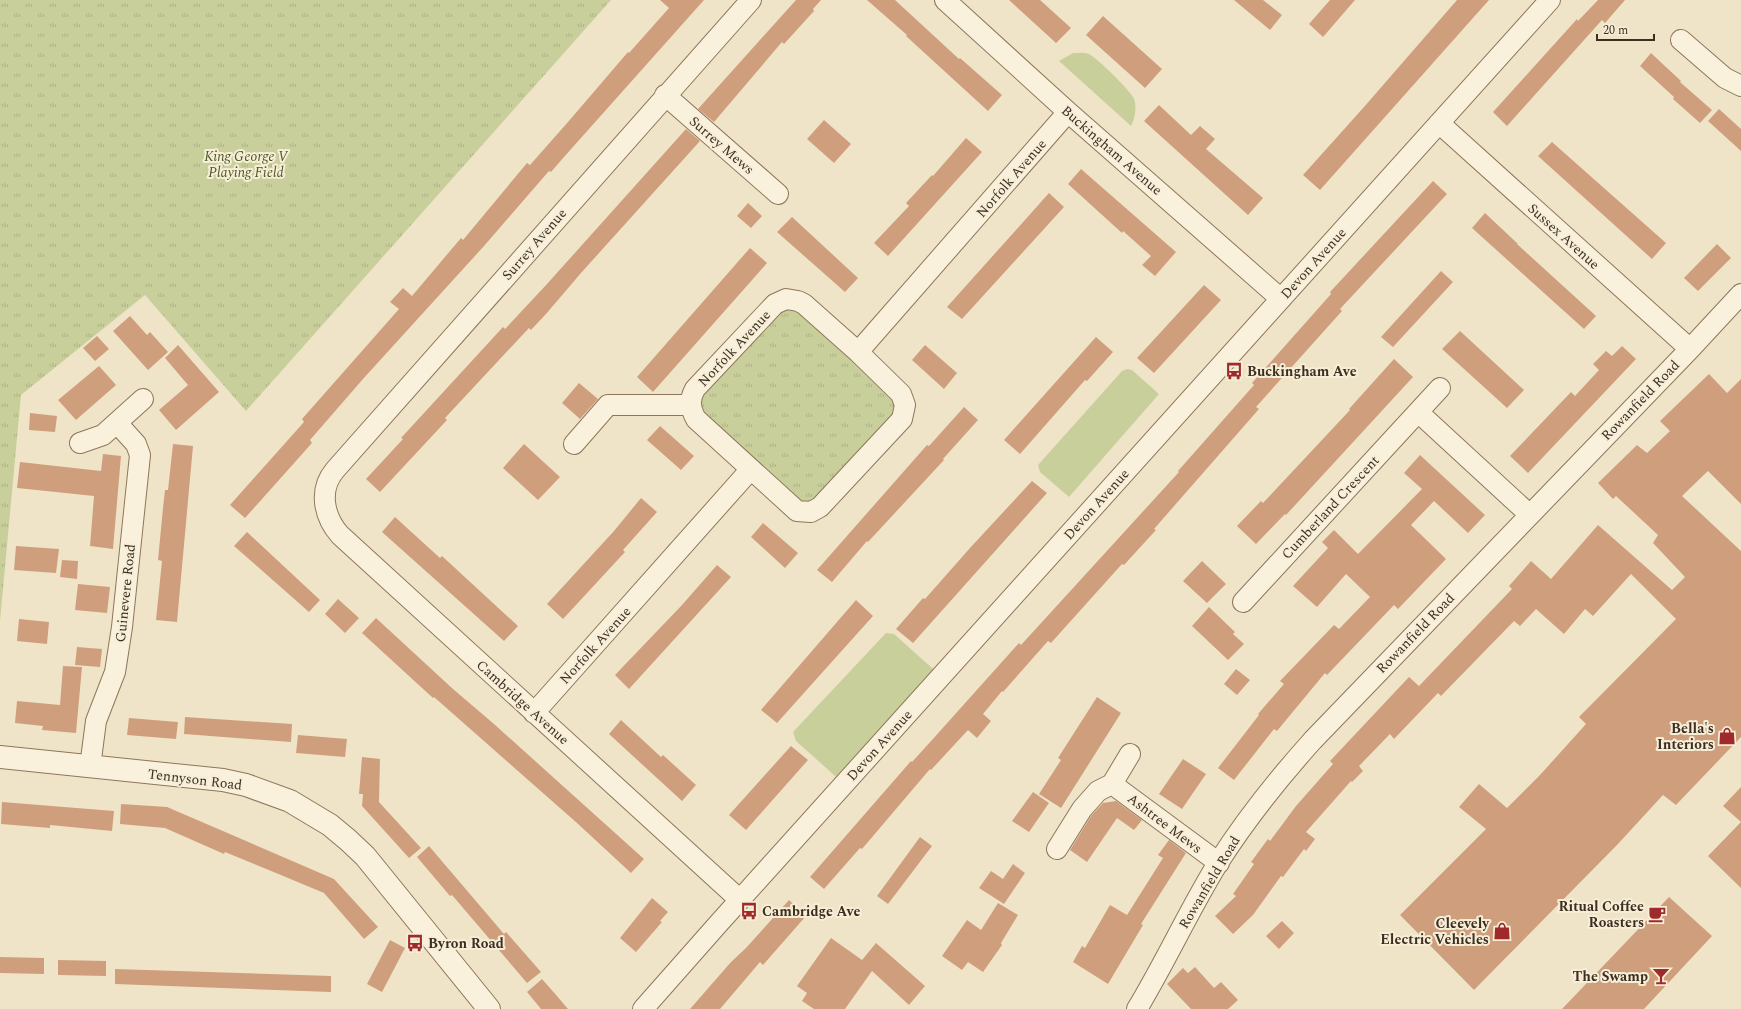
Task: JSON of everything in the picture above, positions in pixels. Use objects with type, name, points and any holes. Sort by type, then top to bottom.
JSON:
[{"type":"street","name":"Surrey Avenue","points":[[325,492],[327,481],[334,470],[665,95],[751,0]]},
{"type":"street","name":"Buckingham Avenue","points":[[945,0],[1068,112],[1281,299]]},
{"type":"street","name":"Devon Avenue","points":[[643,1009],[1550,0]]},
{"type":"street","points":[[1682,40],[1725,78],[1741,86]]},
{"type":"street","name":"Surrey Mews","points":[[665,95],[778,194]]},
{"type":"street","name":"Norfolk Avenue","points":[[858,352],[1068,112]]},
{"type":"street","name":"Sussex Avenue","points":[[1439,123],[1690,349]]},
{"type":"street","name":"Rowanfield Road","points":[[1146,1005],[1218,862],[1263,799],[1313,740],[1690,349],[1741,294]]},
{"type":"street","name":"Norfolk Avenue","points":[[792,299],[804,304],[858,352],[901,394],[905,405],[902,419],[820,507],[811,512],[798,511],[696,419],[691,405],[692,394],[695,389],[775,304],[780,301],[792,299]]},
{"type":"street","name":"Cumberland Crescent","points":[[1243,602],[1440,388]]},
{"type":"street","points":[[80,443],[103,435],[143,399]]},
{"type":"street","points":[[574,444],[608,405],[691,405]]},
{"type":"street","points":[[1418,412],[1530,515]]},
{"type":"street","name":"Guinevere Road","points":[[90,767],[96,721],[115,672],[122,627],[140,456],[136,444],[117,423]]},
{"type":"street","name":"Norfolk Avenue","points":[[534,712],[751,469]]},
{"type":"street","name":"Cambridge Avenue","points":[[325,492],[326,511],[329,520],[340,535],[740,900]]},
{"type":"street","points":[[1057,848],[1082,810],[1098,791],[1112,784],[1130,754]]},
{"type":"street","name":"Tennyson Road","points":[[0,757],[223,780],[268,792],[290,801],[336,830],[365,856],[489,1009]]},
{"type":"street","name":"Ashtree Mews","points":[[1112,784],[1218,862]]},
{"type":"green space","name":"King George V Playing Field","points":[[0,0],[611,0],[246,411],[145,295],[21,395],[0,621]]},
{"type":"green space","points":[[1073,53],[1089,54],[1099,61],[1132,95],[1135,102],[1135,109],[1131,126],[1059,61]]},
{"type":"green space","points":[[788,309],[799,311],[893,396],[895,409],[893,419],[819,500],[803,503],[700,417],[699,400],[776,312]]},
{"type":"green space","points":[[1127,369],[1132,370],[1159,394],[1069,497],[1040,472],[1038,465],[1122,371]]},
{"type":"green space","points":[[886,633],[894,634],[941,676],[844,784],[796,741],[793,732]]},
{"type":"building","points":[[660,0],[704,0],[551,172],[549,171],[484,246],[363,379],[310,440],[312,443],[245,518],[230,505],[304,422],[302,419],[399,309],[390,302],[403,288],[412,296],[461,238],[463,240],[527,163],[530,165],[628,52],[629,53],[669,8]]},
{"type":"building","points":[[796,0],[821,0],[813,9],[814,11],[784,44],[782,42],[714,122],[698,109]]},
{"type":"building","points":[[867,0],[895,0],[959,59],[960,58],[1002,95],[988,111],[906,36],[907,35]]},
{"type":"building","points":[[1009,0],[1040,0],[1071,28],[1056,43]]},
{"type":"building","points":[[1234,0],[1263,0],[1282,15],[1270,30]]},
{"type":"building","points":[[1330,0],[1355,0],[1323,37],[1309,24]]},
{"type":"building","points":[[1457,0],[1489,0],[1320,190],[1303,175]]},
{"type":"building","points":[[1598,0],[1625,0],[1605,23],[1602,20],[1507,126],[1493,112],[1577,19],[1578,21]]},
{"type":"building","points":[[1103,16],[1162,69],[1145,88],[1086,35]]},
{"type":"building","points":[[1651,53],[1681,81],[1680,82],[1712,110],[1700,123],[1640,66]]},
{"type":"building","points":[[1159,105],[1191,135],[1200,126],[1215,139],[1206,149],[1263,198],[1248,215],[1144,121]]},
{"type":"building","points":[[1719,109],[1741,129],[1741,151],[1708,121]]},
{"type":"building","points":[[824,120],[851,144],[834,163],[807,139]]},
{"type":"building","points":[[686,129],[700,141],[546,314],[531,330],[529,328],[445,418],[447,420],[380,492],[366,479],[403,439],[401,438],[503,327],[505,329],[547,284]]},
{"type":"building","points":[[966,138],[982,152],[888,256],[874,243],[909,206],[906,203],[932,175],[933,176]]},
{"type":"building","points":[[1552,142],[1666,243],[1652,259],[1538,156]]},
{"type":"building","points":[[1081,169],[1176,252],[1155,276],[1142,265],[1151,256],[1123,231],[1122,233],[1068,184]]},
{"type":"building","points":[[1433,181],[1447,194],[1340,309],[1342,311],[1256,407],[1259,409],[1154,529],[1156,530],[1124,565],[1122,564],[1051,643],[1048,641],[1003,692],[1002,691],[983,714],[991,721],[977,738],[968,730],[931,770],[930,769],[862,849],[860,848],[824,889],[810,877],[911,761],[912,762],[1019,643],[1021,645],[1179,472],[1178,471],[1254,385],[1252,383],[1331,294],[1330,292]]},
{"type":"building","points":[[1049,193],[1064,207],[962,319],[947,307]]},
{"type":"building","points":[[748,203],[762,216],[751,228],[737,216]]},
{"type":"building","points":[[1485,213],[1596,316],[1584,329],[1472,228]]},
{"type":"building","points":[[792,217],[858,278],[845,292],[777,232]]},
{"type":"building","points":[[1717,244],[1731,258],[1698,291],[1684,278]]},
{"type":"building","points":[[750,248],[767,263],[653,392],[637,377]]},
{"type":"building","points":[[1441,271],[1453,282],[1393,347],[1381,337]]},
{"type":"building","points":[[1204,285],[1221,300],[1154,373],[1137,358]]},
{"type":"building","points":[[130,316],[147,335],[150,332],[168,352],[148,370],[113,331]]},
{"type":"building","points":[[1460,331],[1524,390],[1507,408],[1442,349]]},
{"type":"building","points":[[97,336],[109,349],[95,361],[83,348]]},
{"type":"building","points":[[1096,337],[1113,352],[1087,381],[1085,380],[1020,454],[1004,440]]},
{"type":"building","points":[[178,345],[219,392],[176,430],[159,410],[188,385],[165,358]]},
{"type":"building","points":[[925,345],[957,373],[944,389],[912,360]]},
{"type":"building","points":[[1622,346],[1636,359],[1528,473],[1510,456],[1571,392],[1575,396],[1599,370],[1593,364],[1606,351],[1612,356]]},
{"type":"building","points":[[1394,359],[1413,377],[1286,515],[1285,514],[1256,544],[1237,526],[1261,501],[1263,503],[1350,410],[1349,409]]},
{"type":"building","points":[[99,366],[116,385],[76,420],[58,400]]},
{"type":"building","points":[[1709,374],[1727,393],[1741,379],[1741,504],[1708,471],[1682,496],[1741,551],[1741,737],[1676,805],[1663,795],[1617,845],[1474,990],[1400,915],[1486,829],[1459,807],[1479,784],[1507,808],[1540,775],[1586,724],[1579,717],[1676,619],[1631,574],[1593,616],[1585,609],[1564,634],[1536,609],[1520,626],[1514,621],[1441,696],[1438,693],[1394,739],[1390,734],[1359,766],[1363,771],[1352,782],[1351,781],[1306,832],[1315,839],[1306,851],[1304,849],[1283,877],[1281,876],[1253,915],[1233,934],[1215,916],[1236,896],[1233,894],[1254,864],[1251,862],[1268,839],[1270,841],[1296,806],[1333,764],[1330,761],[1409,677],[1419,686],[1512,589],[1509,586],[1531,561],[1551,579],[1598,525],[1672,590],[1685,577],[1653,543],[1658,535],[1616,496],[1613,499],[1598,483],[1637,445],[1647,453],[1670,431],[1660,421]]},
{"type":"building","points":[[579,383],[598,399],[580,419],[562,403]]},
{"type":"building","points":[[964,407],[978,420],[943,459],[944,460],[868,542],[867,541],[832,582],[817,570],[927,445],[929,446]]},
{"type":"building","points":[[30,413],[57,416],[55,432],[29,430]]},
{"type":"building","points":[[660,426],[694,456],[681,470],[647,440]]},
{"type":"building","points":[[173,444],[193,446],[177,622],[156,620],[162,561],[158,560],[163,508],[165,490],[168,490]]},
{"type":"building","points":[[524,444],[560,477],[538,500],[503,468]]},
{"type":"building","points":[[103,454],[121,456],[113,549],[90,546],[94,496],[17,488],[20,462],[101,471]]},
{"type":"building","points":[[1420,455],[1485,515],[1468,533],[1434,501],[1411,525],[1446,559],[1398,609],[1394,605],[1327,675],[1325,673],[1277,731],[1274,729],[1234,780],[1218,768],[1259,715],[1258,714],[1284,684],[1280,681],[1334,625],[1339,629],[1370,597],[1346,574],[1317,607],[1293,586],[1328,548],[1322,542],[1334,530],[1358,554],[1422,489],[1404,473]]},
{"type":"building","points":[[1032,481],[1047,493],[913,643],[896,629]]},
{"type":"building","points":[[641,498],[657,512],[623,550],[625,552],[563,619],[547,604],[614,531]]},
{"type":"building","points":[[395,517],[440,558],[442,556],[518,626],[504,641],[382,532]]},
{"type":"building","points":[[763,523],[798,553],[785,568],[751,537]]},
{"type":"building","points":[[247,532],[320,600],[309,612],[234,546]]},
{"type":"building","points":[[16,546],[59,549],[56,573],[14,570]]},
{"type":"building","points":[[62,560],[78,561],[77,579],[60,577]]},
{"type":"building","points":[[1202,561],[1226,584],[1207,603],[1183,581]]},
{"type":"building","points":[[717,565],[731,577],[629,689],[615,675],[682,605]]},
{"type":"building","points":[[78,584],[110,587],[107,613],[75,610]]},
{"type":"building","points":[[338,599],[359,618],[345,633],[325,614]]},
{"type":"building","points":[[856,600],[873,616],[777,723],[761,710]]},
{"type":"building","points":[[1209,607],[1235,632],[1233,634],[1244,644],[1228,660],[1192,626]]},
{"type":"building","points":[[376,618],[453,689],[644,859],[631,873],[577,823],[434,697],[433,698],[362,633]]},
{"type":"building","points":[[19,619],[49,622],[47,644],[17,641]]},
{"type":"building","points":[[77,647],[102,649],[100,667],[75,665]]},
{"type":"building","points":[[63,666],[82,667],[76,733],[42,730],[43,726],[15,723],[17,701],[60,705]]},
{"type":"building","points":[[1236,669],[1250,680],[1237,695],[1224,684]]},
{"type":"building","points":[[1097,697],[1121,713],[1061,808],[1039,794],[1061,760],[1058,758]]},
{"type":"building","points":[[185,717],[292,724],[291,742],[184,734]]},
{"type":"building","points":[[129,718],[178,722],[176,739],[127,735]]},
{"type":"building","points":[[621,720],[661,757],[663,755],[696,785],[682,801],[609,734]]},
{"type":"building","points":[[298,735],[347,739],[345,757],[296,753]]},
{"type":"building","points":[[791,746],[808,760],[746,830],[729,815]]},
{"type":"building","points":[[362,757],[380,759],[379,802],[421,848],[409,858],[362,806],[363,794],[359,794]]},
{"type":"building","points":[[1183,759],[1206,774],[1182,809],[1159,794]]},
{"type":"building","points":[[1741,787],[1741,822],[1723,806]]},
{"type":"building","points":[[1033,792],[1049,803],[1029,832],[1012,821]]},
{"type":"building","points":[[1116,801],[1142,820],[1134,830],[1117,818],[1087,862],[1070,850],[1091,816],[1103,803]]},
{"type":"building","points":[[2,802],[114,811],[112,831],[50,825],[50,828],[1,824]]},
{"type":"building","points":[[121,804],[167,807],[334,879],[378,927],[364,939],[324,893],[225,852],[224,854],[165,828],[120,824]]},
{"type":"building","points":[[1741,822],[1741,888],[1708,856]]},
{"type":"building","points":[[920,837],[932,846],[888,904],[877,896]]},
{"type":"building","points":[[1169,840],[1186,853],[1141,924],[1143,925],[1108,984],[1073,962],[1082,946],[1085,948],[1110,905],[1127,915],[1163,858],[1158,855]]},
{"type":"building","points":[[429,846],[504,934],[506,932],[541,972],[527,983],[452,895],[450,896],[417,857]]},
{"type":"building","points":[[1013,864],[1025,873],[1004,904],[979,888],[991,871],[1003,879]]},
{"type":"building","points":[[1669,897],[1712,936],[1644,1009],[1562,1009]]},
{"type":"building","points":[[652,898],[668,912],[660,921],[662,922],[636,952],[620,938]]},
{"type":"building","points":[[789,900],[806,916],[763,965],[760,962],[720,1009],[690,1009],[731,962],[746,948]]},
{"type":"building","points":[[998,903],[1018,915],[1001,943],[1002,945],[983,972],[968,962],[962,970],[942,956],[967,920],[981,930]]},
{"type":"building","points":[[1282,921],[1294,933],[1279,949],[1266,936]]},
{"type":"building","points":[[831,938],[862,960],[876,943],[925,986],[909,1005],[872,971],[845,1009],[814,1009],[802,1001],[807,993],[797,986]]},
{"type":"building","points":[[390,940],[405,948],[382,992],[367,984]]},
{"type":"building","points":[[0,957],[44,958],[44,974],[0,973]]},
{"type":"building","points":[[58,960],[106,961],[106,976],[58,975]]},
{"type":"building","points":[[1195,967],[1214,988],[1221,982],[1238,1000],[1228,1009],[1191,1009],[1167,984],[1183,968],[1188,973]]},
{"type":"building","points":[[115,969],[331,976],[331,992],[115,984]]},
{"type":"building","points":[[542,979],[568,1009],[541,1009],[527,992]]},
{"type":"place","name":"Buckingham Ave","points":[[1234,371]]},
{"type":"place","name":"Bella's Interiors","points":[[1727,736]]},
{"type":"place","name":"Cambridge Ave","points":[[749,911]]},
{"type":"place","name":"Ritual Coffee Roasters","points":[[1657,914]]},
{"type":"place","name":"Cleevely Electric Vehicles","points":[[1502,931]]},
{"type":"place","name":"Byron Road","points":[[415,943]]},
{"type":"place","name":"The Swamp","points":[[1661,976]]}]
